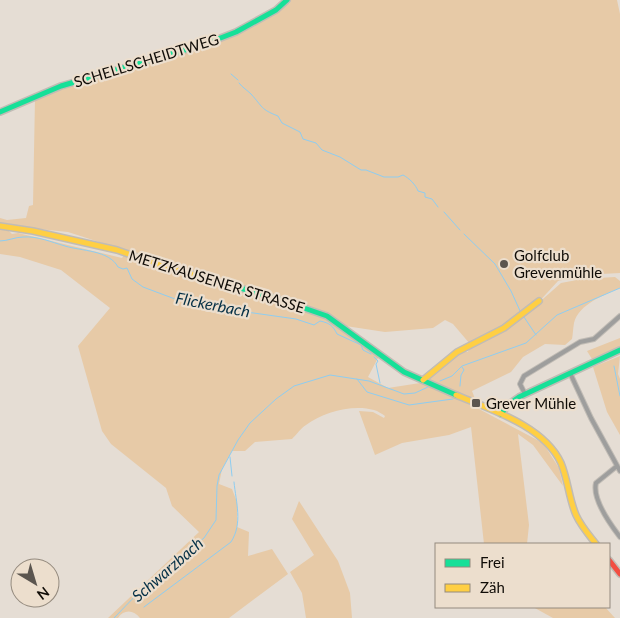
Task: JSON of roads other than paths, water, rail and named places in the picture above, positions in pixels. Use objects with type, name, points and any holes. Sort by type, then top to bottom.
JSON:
[{"type":"main road","name":"SCHELLSCHEIDTWEG","points":[[0,112],[61,86],[205,44],[236,32],[276,10],[287,0]]},
{"type":"main road","name":"METZKAUSENER STRASSE","points":[[0,226],[68,238],[117,250],[160,265],[321,313],[340,324],[404,372],[501,414],[533,431],[550,445],[561,464],[576,515],[595,543]]},
{"type":"main road","points":[[423,380],[458,352],[504,328],[539,301]]},
{"type":"main road","points":[[501,414],[509,404],[525,394],[620,350]]},
{"type":"main road","points":[[610,561],[620,574]]},
{"type":"street","points":[[525,394],[520,384],[524,376],[580,342],[594,339],[620,316]]},
{"type":"street","points":[[570,374],[620,471]]},
{"type":"street","points":[[617,466],[596,483],[595,486],[605,515],[620,536]]},
{"type":"waterway","points":[[231,74],[238,80]]},
{"type":"waterway","points":[[239,83],[260,105],[278,116],[282,123],[300,132],[303,139],[316,143],[322,150],[340,157],[361,170],[384,177],[403,175],[416,186],[418,191],[425,193],[425,197],[432,199],[438,207]]},
{"type":"waterway","points":[[444,212],[460,230]]},
{"type":"waterway","points":[[464,234],[495,264],[521,313]]},
{"type":"waterway","name":"Flickerbach","points":[[0,241],[20,237],[34,237],[101,254],[114,261],[118,267],[127,268],[132,279],[143,287],[175,299],[209,307],[211,305],[218,308],[296,319],[314,325],[320,321],[331,325],[337,334],[361,345],[363,350],[371,354]]},
{"type":"waterway","name":"Schwarzbach","points":[[440,381],[452,376],[462,366],[526,343],[557,315],[620,288]]},
{"type":"waterway","points":[[524,317],[536,335]]},
{"type":"waterway","name":"Flickerbach","points":[[374,357],[378,361],[376,364],[380,383]]},
{"type":"waterway","points":[[614,366],[620,396]]},
{"type":"waterway","points":[[460,386],[461,375],[464,370],[462,367]]},
{"type":"waterway","name":"Schwarzbach","points":[[114,618],[142,589],[204,538],[216,520],[219,475],[238,440],[250,423],[276,399],[294,386],[330,375],[369,381],[404,394],[415,393],[428,387]]},
{"type":"waterway","points":[[357,379],[367,392],[409,405],[453,399]]},
{"type":"waterway","points":[[230,457],[232,476]]},
{"type":"waterway","points":[[144,607],[231,542],[235,535],[238,520],[234,482]]},
{"type":"place","name":"Golfclub Grevenmühle","points":[[504,264]]},
{"type":"place","name":"Grever Mühle","points":[[476,403]]}]
